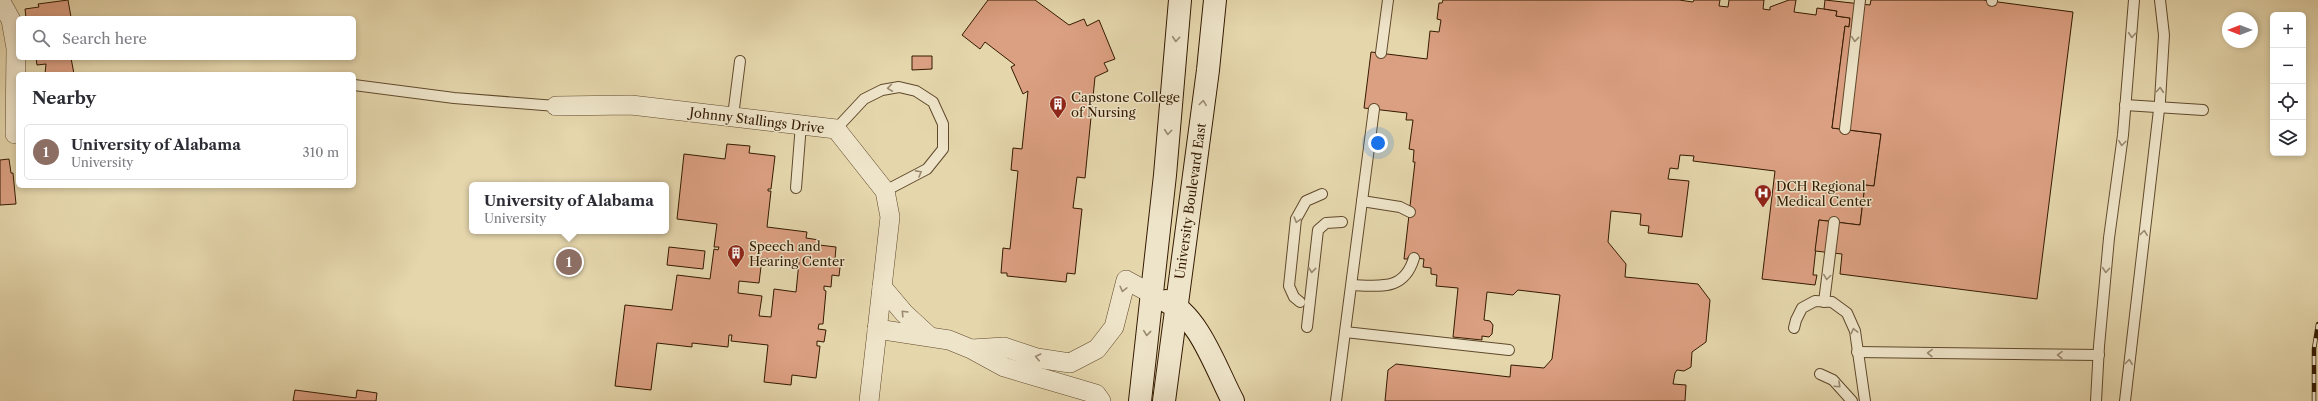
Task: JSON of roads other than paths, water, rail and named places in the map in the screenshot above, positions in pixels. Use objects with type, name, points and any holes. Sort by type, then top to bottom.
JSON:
[{"type":"main road","name":"University Boulevard East","points":[[1140,401],[1152,294],[1180,0]]},
{"type":"main road","name":"University Boulevard East","points":[[1164,401],[1208,70],[1215,0]]},
{"type":"main road","points":[[1152,294],[1176,306],[1191,321],[1233,401]]},
{"type":"street","points":[[0,0],[11,20],[16,48],[11,135]]},
{"type":"street","name":"Johnny Stallings Drive","points":[[556,106],[631,105],[836,129],[885,191],[890,217],[869,401]]},
{"type":"street","points":[[971,349],[1004,347],[1037,358],[1070,363],[1097,349],[1114,327],[1126,280],[1152,294]]},
{"type":"street","points":[[882,287],[904,313],[929,336]]},
{"type":"street","points":[[877,329],[949,340],[971,349],[1004,367],[1096,394],[1102,401]]},
{"type":"lane","points":[[1381,53],[1388,0]]},
{"type":"lane","points":[[1845,129],[1860,0]]},
{"type":"lane","points":[[2096,401],[2109,238],[2125,104],[2134,0]]},
{"type":"lane","points":[[2125,401],[2159,106],[2164,35],[2160,0]]},
{"type":"lane","points":[[733,116],[740,61]]},
{"type":"lane","points":[[356,85],[454,98],[556,106]]},
{"type":"lane","points":[[836,129],[864,99],[882,90],[905,88],[916,91],[933,102],[943,124],[943,149],[927,169],[885,191]]},
{"type":"lane","points":[[2125,104],[2203,110]]},
{"type":"lane","points":[[1336,401],[1374,110]]},
{"type":"lane","points":[[796,188],[801,124]]},
{"type":"lane","points":[[1300,302],[1294,297],[1289,286],[1296,219],[1306,201],[1322,194]]},
{"type":"lane","points":[[1362,201],[1400,208],[1410,212]]},
{"type":"lane","points":[[1306,327],[1318,230],[1326,223],[1342,222]]},
{"type":"lane","points":[[1824,302],[1834,222]]},
{"type":"lane","points":[[1352,285],[1395,284],[1405,278],[1411,269],[1414,258]]},
{"type":"lane","points":[[1794,328],[1802,308],[1815,301],[1832,302],[1847,313],[1855,331],[1865,401]]},
{"type":"lane","points":[[1345,332],[1509,350]]},
{"type":"lane","points":[[1857,352],[2099,355]]},
{"type":"lane","points":[[1820,374],[1833,380],[1852,401]]},
{"type":"railway","points":[[2314,401],[2314,349],[2318,324]]},
{"type":"place","name":"Capstone College of Nursing","points":[[1058,119]]},
{"type":"place","name":"DCH Regional Medical Center","points":[[1763,208]]},
{"type":"place","name":"University of Alabama","points":[[569,262]]},
{"type":"place","name":"Speech and Hearing Center","points":[[736,268]]}]
